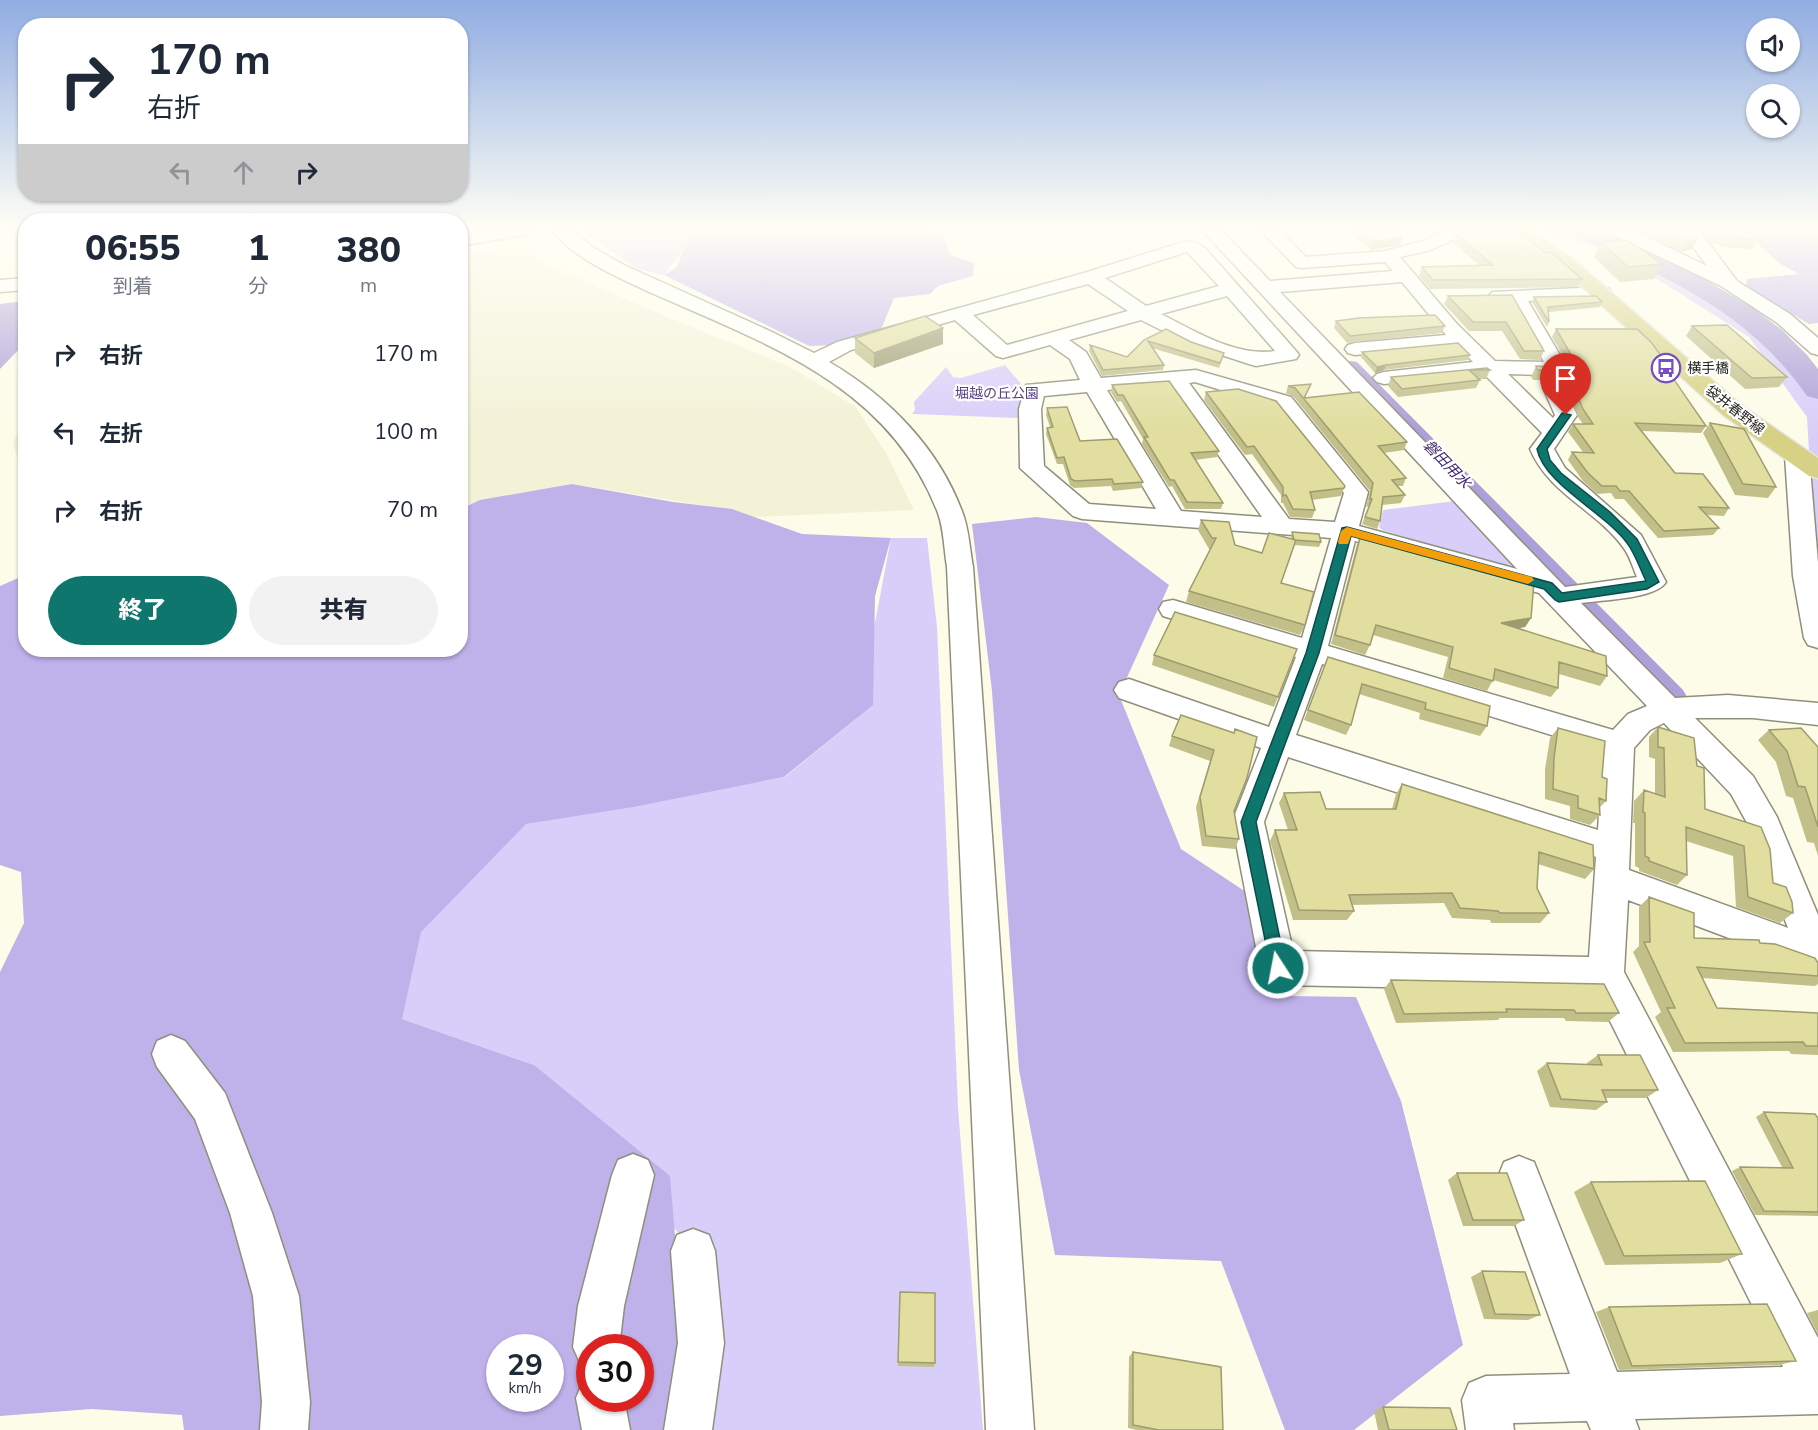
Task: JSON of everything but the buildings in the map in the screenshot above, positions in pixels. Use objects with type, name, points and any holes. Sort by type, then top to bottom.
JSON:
[{"type":"main road","name":"袋井春野線","points":[[1606,297],[1655,344],[1732,410],[1809,464]]},
{"type":"street","points":[[677,297],[790,346],[816,360],[864,393],[903,432],[929,469],[950,514],[960,567],[1011,1430]]},
{"type":"street","points":[[816,360],[844,346],[1018,297]]},
{"type":"street","points":[[1118,297],[1143,314],[1198,341],[1256,360],[1290,355],[1238,297]]},
{"type":"street","points":[[958,313],[1003,352],[1204,297]]},
{"type":"street","points":[[1275,297],[1564,593],[1669,710],[1742,785],[1761,817],[1817,957]]},
{"type":"street","points":[[1424,297],[1430,297]]},
{"type":"street","points":[[1424,297],[1461,340],[1553,431]]},
{"type":"street","points":[[1516,297],[1556,369],[1554,388],[1566,415],[1542,449],[1545,460],[1557,475],[1606,514],[1633,542],[1653,582],[1647,585],[1564,593],[1347,531],[1083,511],[1032,468],[1030,409],[1034,390],[1196,376],[1283,402],[1356,492],[1347,531],[1312,653],[1248,822],[1278,968],[1606,974]]},
{"type":"street","points":[[1749,297],[1783,318],[1818,349]]},
{"type":"street","points":[[1053,338],[1079,356],[1093,384],[1174,519]]},
{"type":"street","points":[[1355,349],[1461,340]]},
{"type":"street","points":[[1384,378],[1487,367],[1556,369]]},
{"type":"street","points":[[1175,378],[1281,526]]},
{"type":"street","points":[[1809,464],[1806,576],[1818,638]]},
{"type":"street","points":[[1173,609],[1312,653],[1619,744]]},
{"type":"street","points":[[1129,690],[1279,742],[1613,864],[1817,957]]},
{"type":"street","points":[[1490,1430],[1485,1400],[1609,1413],[1818,1388],[1606,974],[1619,744],[1641,721],[1669,710],[1706,705],[1816,718]]},
{"type":"street","points":[[171,1054],[211,1107],[255,1223],[276,1296],[286,1402],[284,1430]]},
{"type":"street","points":[[598,1334],[602,1306],[633,1175]]},
{"type":"street","points":[[1519,1177],[1609,1413]]},
{"type":"street","points":[[688,1430],[701,1343],[693,1251]]},
{"type":"street","points":[[603,1412],[606,1430]]},
{"type":"shaded area","points":[[468,297],[620,297],[788,366],[855,406],[886,453],[914,510],[756,517],[707,506],[572,484],[468,507]]},
{"type":"shaded area","points":[[708,297],[905,297],[894,298],[880,332],[832,345],[809,346]]},
{"type":"shaded area","points":[[1764,297],[1818,297],[1818,323],[1809,324]]},
{"type":"shaded area","points":[[18,302],[18,350],[0,369],[0,304]]},
{"type":"shaded area","points":[[18,432],[18,459],[13,443]]},
{"type":"shaded area","points":[[572,484],[673,502],[732,509],[802,534],[891,538],[875,596],[873,705],[784,777],[633,807],[526,824],[421,932],[402,1019],[534,1065],[670,1176],[690,1417],[681,1430],[184,1430],[182,1415],[92,1409],[0,1416],[0,972],[24,923],[21,872],[0,865],[0,586],[18,578],[18,657],[468,657],[468,506],[480,500]]},
{"type":"shaded area","points":[[1036,517],[1087,523],[1169,585],[1119,695],[1181,849],[1249,894],[1288,996],[1356,997],[1401,1101],[1463,1345],[1354,1430],[1285,1430],[1221,1261],[1055,1255],[1019,1070],[992,691],[972,524]]},
{"type":"green space","points":[[1685,297],[1729,297],[1785,336],[1818,373],[1818,606],[1807,417],[1749,337]]},
{"type":"green space","name":"堀越の丘公園","points":[[1005,365],[1023,386],[1021,418],[912,414],[915,410],[914,402],[946,367],[953,377],[961,378]]},
{"type":"green space","points":[[1455,501],[1513,562],[1509,569],[1382,530],[1379,527],[1383,510]]},
{"type":"green space","points":[[891,538],[927,538],[937,627],[958,1107],[983,1430],[687,1430],[693,1250],[534,1065],[402,1019],[391,946],[526,824],[785,777],[857,718]]},
{"type":"waterway","points":[[1717,297],[1744,313],[1772,336],[1797,361],[1818,390]]},
{"type":"waterway","name":"磐田用水","points":[[1351,366],[1674,697]]},
{"type":"slow traffic","points":[[1344,542],[1347,531],[1528,580]]},
{"type":"place","name":"横手橋","points":[[1666,368]]},
{"type":"route","points":[[1278,968],[1248,822],[1312,653],[1347,531],[1548,586],[1559,597],[1647,585],[1653,582],[1633,542],[1606,514],[1557,475],[1545,460],[1542,449],[1566,415]]}]
